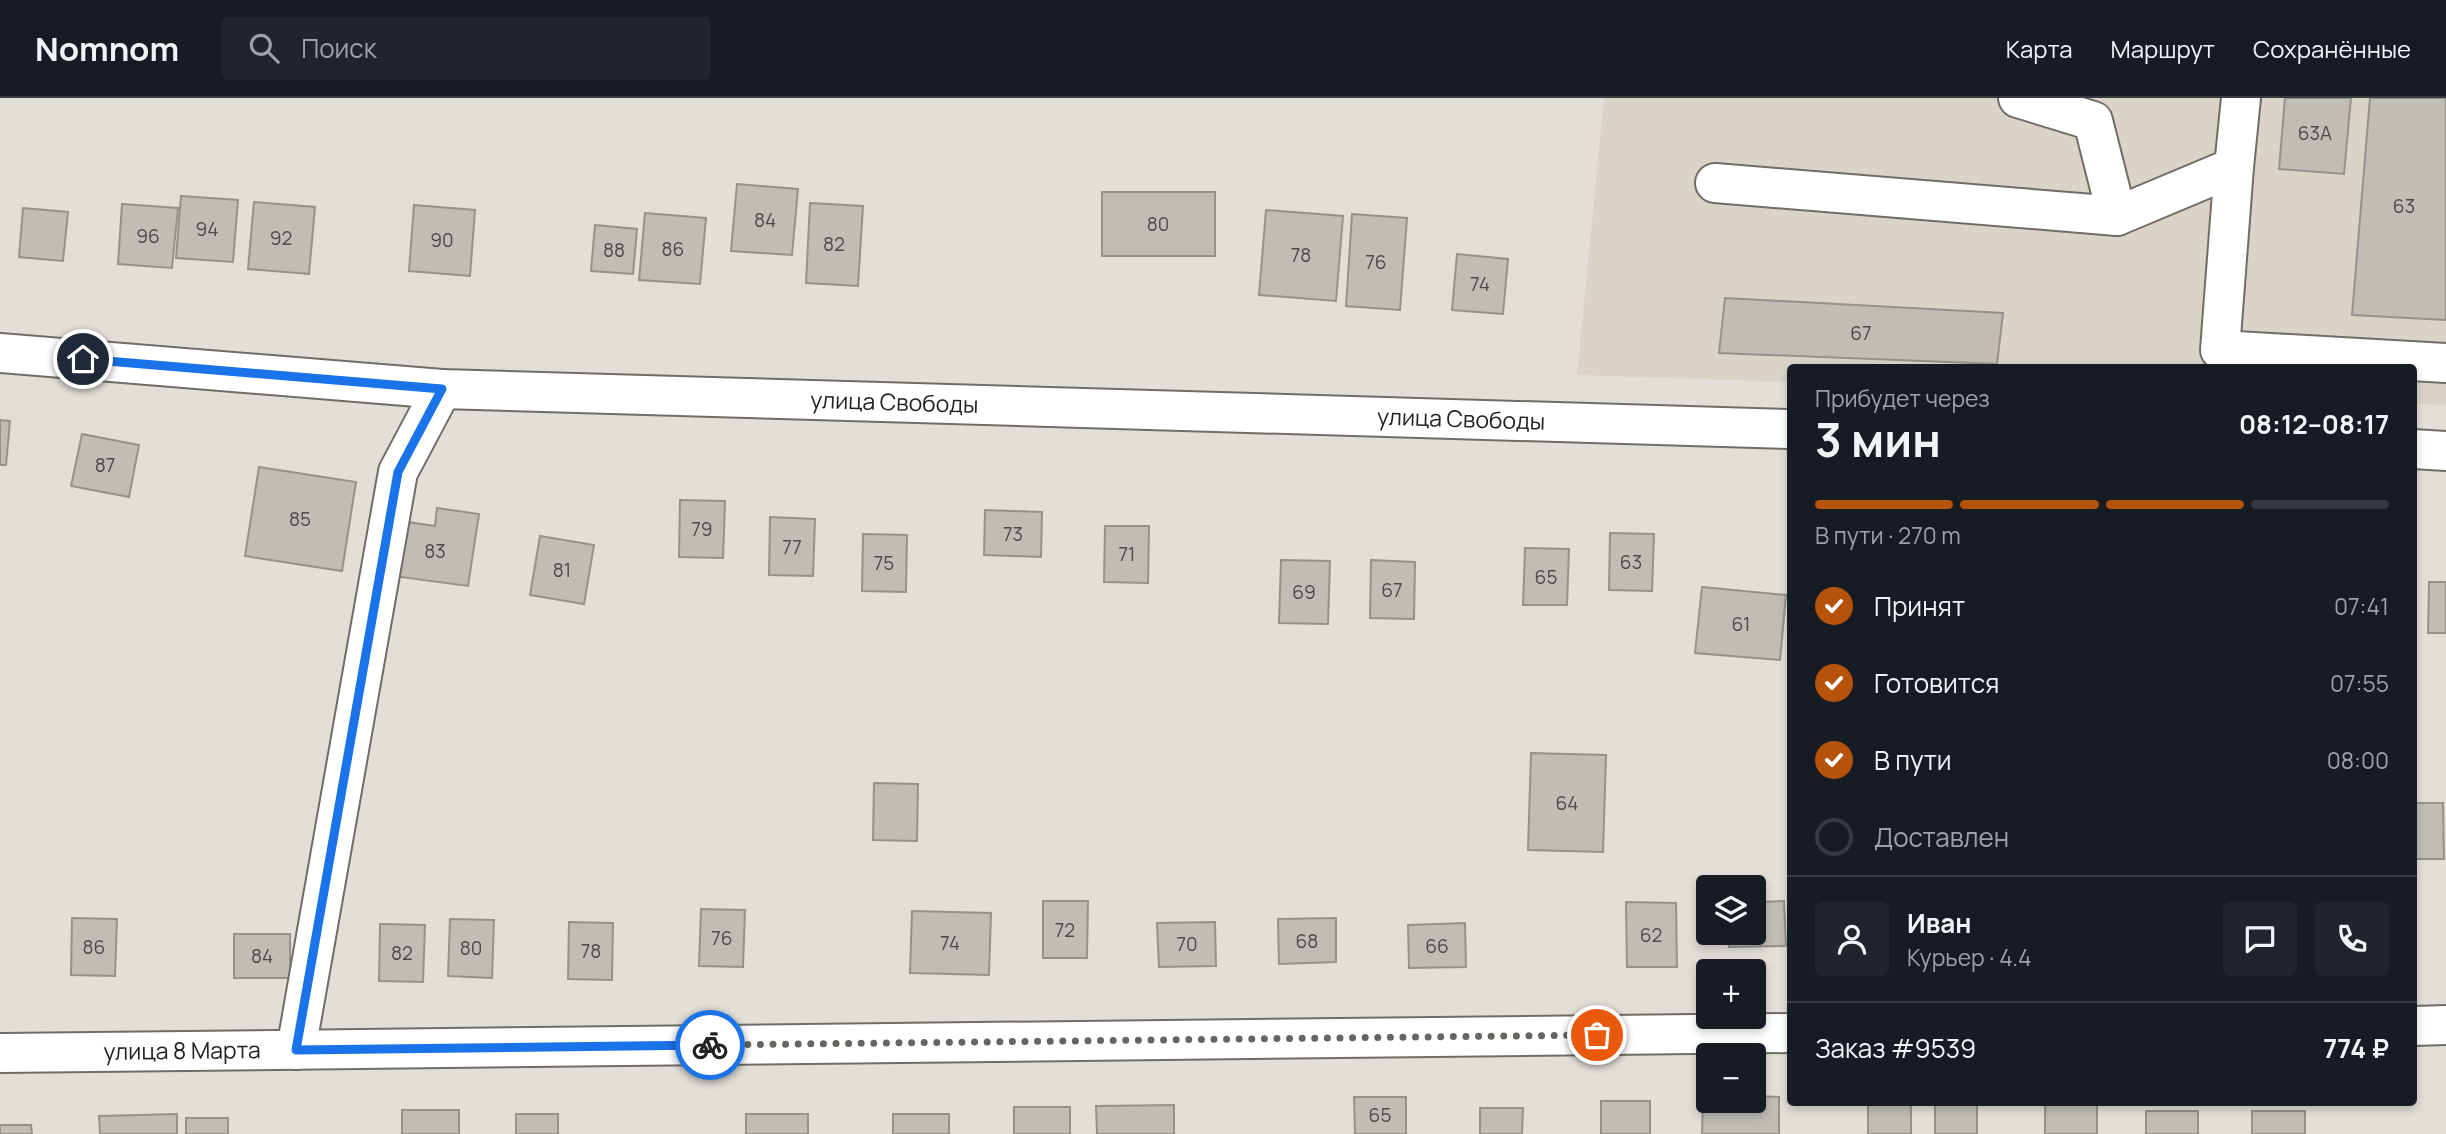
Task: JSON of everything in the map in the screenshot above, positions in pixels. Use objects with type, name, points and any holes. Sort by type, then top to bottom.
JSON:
[{"type":"street","points":[[2018,98],[2093,121],[2117,216]]},
{"type":"street","points":[[2241,98],[2220,349],[2446,363]]},
{"type":"street","points":[[1715,183],[2117,216],[2234,167]]},
{"type":"street","name":"улица Свободы","points":[[0,353],[442,389],[1787,429]]},
{"type":"street","points":[[296,1050],[398,472],[442,389]]},
{"type":"street","points":[[2417,449],[2446,451]]},
{"type":"street","points":[[2417,1026],[2446,1026]]},
{"type":"street","name":"улица 8 Марта","points":[[0,1053],[1787,1033]]},
{"type":"shaded area","points":[[1604,98],[2446,98],[2446,405],[2417,404],[2417,364],[1787,364],[1787,382],[1577,375]]},
{"type":"building","points":[[2285,98],[2351,98],[2344,174],[2279,169]]},
{"type":"building","points":[[2370,98],[2446,98],[2446,320],[2352,315]]},
{"type":"building","points":[[737,184],[798,189],[792,255],[731,251]]},
{"type":"building","points":[[1102,192],[1215,192],[1215,256],[1102,256]]},
{"type":"building","points":[[181,196],[238,200],[233,262],[176,258]]},
{"type":"building","points":[[254,202],[315,207],[309,274],[248,269]]},
{"type":"building","points":[[810,203],[863,206],[858,286],[806,283]]},
{"type":"building","points":[[122,204],[178,208],[172,268],[118,264]]},
{"type":"building","points":[[414,205],[475,210],[470,276],[409,271]]},
{"type":"building","points":[[23,208],[68,212],[63,261],[19,257]]},
{"type":"building","points":[[1266,210],[1343,216],[1336,301],[1259,295]]},
{"type":"building","points":[[645,213],[706,218],[700,284],[639,280]]},
{"type":"building","points":[[1352,214],[1407,218],[1400,310],[1346,306]]},
{"type":"building","points":[[595,225],[637,229],[633,274],[591,271]]},
{"type":"building","points":[[1457,254],[1508,259],[1503,314],[1452,310]]},
{"type":"building","points":[[1725,298],[2003,313],[1997,364],[1719,353]]},
{"type":"building","points":[[0,420],[10,421],[6,465],[0,465]]},
{"type":"building","points":[[82,434],[139,445],[129,497],[71,486]]},
{"type":"building","points":[[259,467],[356,482],[342,571],[245,556]]},
{"type":"building","points":[[680,500],[725,501],[723,558],[679,557]]},
{"type":"building","points":[[437,508],[479,514],[468,586],[393,576],[401,521],[435,526]]},
{"type":"building","points":[[985,510],[1042,512],[1041,557],[984,555]]},
{"type":"building","points":[[770,517],[815,519],[813,576],[769,575]]},
{"type":"building","points":[[1105,526],[1149,526],[1148,583],[1104,582]]},
{"type":"building","points":[[1610,533],[1654,534],[1652,591],[1609,590]]},
{"type":"building","points":[[863,534],[907,535],[906,592],[862,591]]},
{"type":"building","points":[[540,536],[594,545],[584,604],[530,595]]},
{"type":"building","points":[[1525,548],[1569,549],[1567,605],[1523,605]]},
{"type":"building","points":[[1281,560],[1330,561],[1328,624],[1279,623]]},
{"type":"building","points":[[1371,560],[1415,562],[1414,619],[1370,618]]},
{"type":"building","points":[[2429,582],[2446,582],[2446,633],[2428,633]]},
{"type":"building","points":[[1702,587],[1786,595],[1780,660],[1695,653]]},
{"type":"building","points":[[1531,753],[1606,755],[1603,852],[1528,850]]},
{"type":"building","points":[[874,783],[918,784],[917,841],[873,840]]},
{"type":"building","points":[[2417,803],[2443,803],[2444,859],[2417,859]]},
{"type":"building","points":[[1043,901],[1088,901],[1087,958],[1043,958]]},
{"type":"building","points":[[1784,901],[1786,946],[1729,947],[1766,945],[1766,902]]},
{"type":"building","points":[[1626,902],[1676,903],[1677,967],[1627,967]]},
{"type":"building","points":[[701,909],[745,910],[743,967],[699,966]]},
{"type":"building","points":[[912,911],[991,913],[989,975],[910,973]]},
{"type":"building","points":[[72,918],[117,919],[115,976],[71,975]]},
{"type":"building","points":[[1336,918],[1336,962],[1279,964],[1278,919]]},
{"type":"building","points":[[450,919],[494,920],[492,978],[448,976]]},
{"type":"building","points":[[569,922],[613,923],[612,980],[568,979]]},
{"type":"building","points":[[1215,922],[1216,966],[1159,967],[1157,923]]},
{"type":"building","points":[[1465,923],[1466,967],[1409,968],[1408,925]]},
{"type":"building","points":[[380,924],[425,925],[423,982],[379,981]]},
{"type":"building","points":[[234,934],[290,934],[290,978],[234,978]]},
{"type":"building","points":[[1766,1096],[1779,1097],[1779,1134],[1702,1134],[1703,1113],[1766,1113]]},
{"type":"building","points":[[1354,1097],[1406,1097],[1406,1134],[1355,1134]]},
{"type":"building","points":[[1601,1101],[1650,1101],[1650,1134],[1601,1134]]},
{"type":"building","points":[[1174,1105],[1174,1134],[1097,1134],[1096,1106]]},
{"type":"building","points":[[1868,1106],[1911,1106],[1911,1134],[1868,1134]]},
{"type":"building","points":[[1935,1106],[1977,1106],[1977,1134],[1935,1134]]},
{"type":"building","points":[[2045,1106],[2097,1106],[2097,1134],[2045,1134]]},
{"type":"building","points":[[1014,1107],[1070,1107],[1070,1134],[1014,1134]]},
{"type":"building","points":[[1480,1108],[1523,1108],[1522,1134],[1480,1134]]},
{"type":"building","points":[[402,1110],[459,1110],[459,1134],[402,1134]]},
{"type":"building","points":[[2146,1111],[2198,1111],[2198,1134],[2146,1134]]},
{"type":"building","points":[[2252,1111],[2305,1111],[2305,1134],[2252,1134]]},
{"type":"building","points":[[177,1114],[177,1134],[100,1134],[99,1116]]},
{"type":"building","points":[[516,1114],[558,1114],[558,1134],[516,1134]]},
{"type":"building","points":[[746,1114],[808,1114],[808,1134],[746,1134]]},
{"type":"building","points":[[893,1114],[949,1114],[949,1134],[893,1134]]},
{"type":"building","points":[[186,1118],[228,1118],[228,1134],[186,1134]]},
{"type":"building","points":[[0,1125],[31,1125],[32,1134],[0,1134]]},
{"type":"way so far","points":[[710,1045],[1597,1035]]},
{"type":"route","points":[[83,359],[442,389],[398,472],[296,1050],[710,1045]]}]
